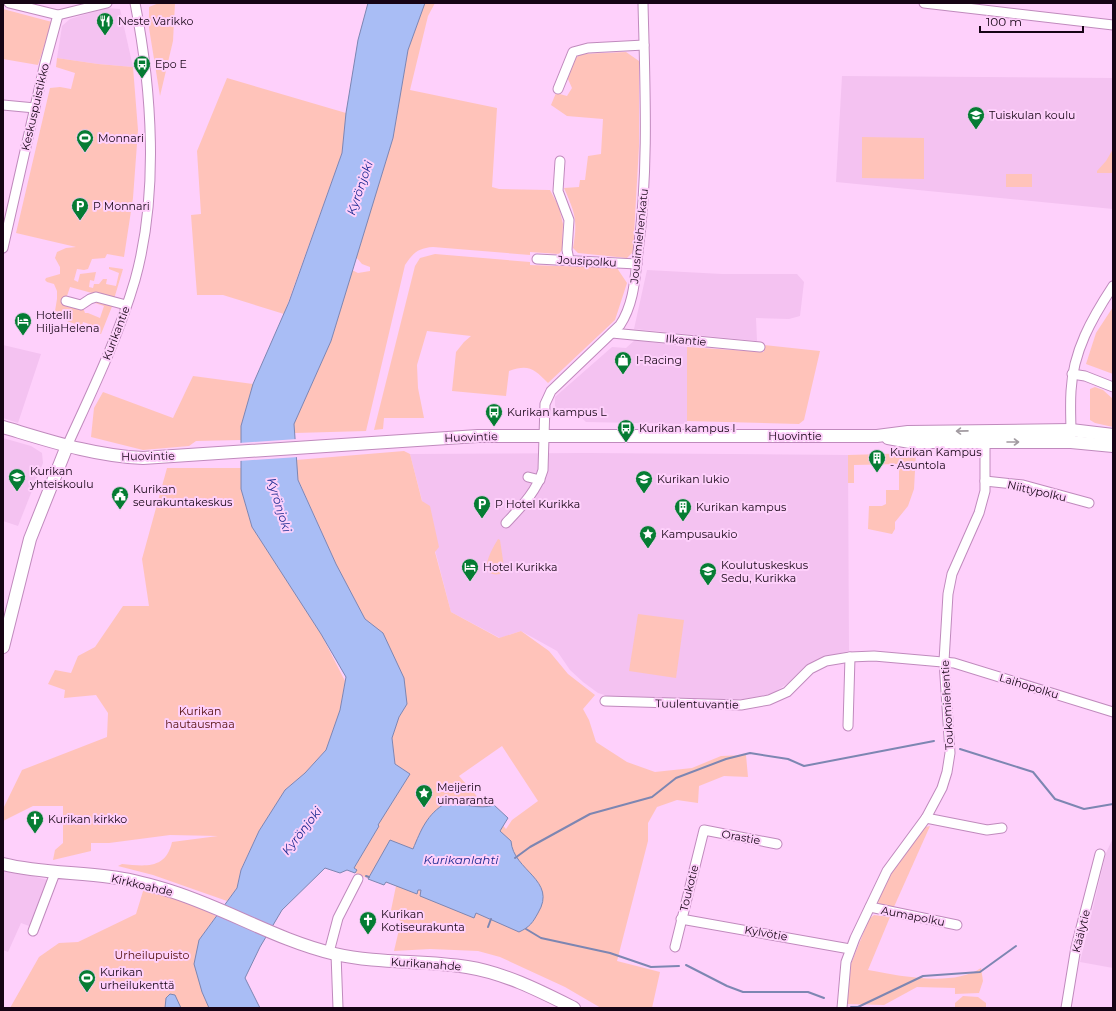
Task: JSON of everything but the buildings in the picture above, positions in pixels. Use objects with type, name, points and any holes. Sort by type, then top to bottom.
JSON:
[{"type":"main road","name":"Huovintie","points":[[3,427],[67,446],[99,454],[125,458],[478,436],[877,436],[908,432],[985,437],[1113,435]]},
{"type":"main road","name":"Huovintie","points":[[1071,436],[1113,446]]},
{"type":"main road","name":"Kurikantie","points":[[3,648],[30,539],[67,446]]},
{"type":"main road","name":"Kirkkoahde","points":[[3,864],[22,869],[55,873],[112,877],[165,889],[274,935]]},
{"type":"main road","name":"Kurikanahde","points":[[274,935],[333,953],[361,958],[474,968],[492,972],[528,986],[574,1008]]},
{"type":"street","points":[[9,3],[58,15],[107,3]]},
{"type":"street","name":"Kurikantie","points":[[67,446],[108,356],[136,275],[142,246],[149,187],[151,143],[149,90],[135,3]]},
{"type":"street","name":"Jousimiehenkatu","points":[[540,480],[543,470],[545,404],[551,391],[558,382],[612,333],[626,316],[633,295],[646,161],[647,118],[643,3]]},
{"type":"street","points":[[924,3],[1113,25]]},
{"type":"street","name":"Keskuspuistikko","points":[[3,248],[34,108],[58,15]]},
{"type":"street","points":[[558,89],[573,52],[588,48],[644,45]]},
{"type":"street","points":[[3,105],[34,108]]},
{"type":"street","points":[[560,161],[558,191],[568,220],[567,250],[569,260]]},
{"type":"street","name":"Jousipolku","points":[[537,259],[637,264]]},
{"type":"street","points":[[1071,436],[1072,374],[1081,342],[1095,313],[1113,286]]},
{"type":"street","points":[[66,301],[81,305],[96,297],[126,305]]},
{"type":"street","name":"Ilkantie","points":[[612,333],[760,347]]},
{"type":"street","points":[[1072,374],[1085,376],[1113,387]]},
{"type":"street","name":"Toukomiehentie","points":[[842,1008],[846,962],[850,949],[887,871],[926,818],[942,788],[947,772],[950,753],[944,660],[948,594],[952,574],[979,513],[985,491],[985,437]]},
{"type":"street","points":[[506,523],[532,494],[540,480],[528,477]]},
{"type":"street","name":"Niittypolku","points":[[986,481],[1023,485],[1088,504]]},
{"type":"street","name":"Tuulentuvantie","points":[[605,701],[741,705],[769,700],[787,692],[810,669],[826,661],[850,657],[874,656],[944,660]]},
{"type":"street","points":[[848,726],[850,657]]},
{"type":"street","name":"Laihopolku","points":[[944,660],[1113,712]]},
{"type":"street","points":[[926,818],[987,830],[1002,828]]},
{"type":"street","name":"Orastie","points":[[704,830],[777,844]]},
{"type":"street","name":"Toukotie","points":[[675,947],[704,830]]},
{"type":"street","name":"Käälytie","points":[[1066,1008],[1076,947],[1100,854]]},
{"type":"street","points":[[33,931],[55,873]]},
{"type":"street","points":[[338,1008],[333,953],[338,918],[358,880]]},
{"type":"street","name":"Aumapolku","points":[[870,907],[957,925]]},
{"type":"street","name":"Kylvötie","points":[[681,919],[850,949]]},
{"type":"shaded area","points":[[106,8],[120,9],[133,67],[57,58],[62,26],[70,19]]},
{"type":"shaded area","name":"Tuiskulan koulu","points":[[842,76],[1113,78],[1113,209],[836,182]]},
{"type":"shaded area","points":[[647,270],[722,274],[797,274],[804,282],[800,316],[789,319],[756,318],[757,341],[634,329]]},
{"type":"shaded area","points":[[635,340],[687,347],[687,424],[586,422],[580,416],[555,415],[555,397],[612,347],[626,348]]},
{"type":"shaded area","points":[[3,345],[41,354],[18,423],[3,418]]},
{"type":"shaded area","name":"Kurikan yhteiskoulu","points":[[3,438],[31,446],[42,453],[43,463],[18,526],[3,521]]},
{"type":"shaded area","name":"Koulutuskeskus Sedu, Kurikka","points":[[586,453],[848,455],[849,651],[821,658],[804,667],[788,683],[772,694],[745,699],[714,701],[611,697],[598,693],[583,682],[570,670],[557,651],[521,631],[500,638],[451,612],[410,454]]},
{"type":"shaded area","points":[[1113,838],[1113,968],[1080,962],[1106,853]]},
{"type":"shaded area","points":[[3,868],[55,882],[37,929],[21,923],[8,952],[3,950]]},
{"type":"green space","points":[[159,3],[175,3],[173,41],[160,96],[149,28],[149,7]]},
{"type":"green space","points":[[425,3],[435,3],[428,16],[410,90],[497,108],[492,187],[499,189],[550,190],[559,207],[563,224],[562,250],[559,254],[530,252],[530,255],[433,247],[416,252],[405,265],[366,431],[295,433],[294,424],[331,341],[352,270],[358,273],[370,271],[370,267],[362,264],[356,257],[393,138],[408,50]]},
{"type":"green space","points":[[3,9],[52,22],[38,65],[3,59]]},
{"type":"green space","points":[[626,52],[639,61],[639,146],[633,252],[627,258],[578,253],[573,248],[575,223],[573,211],[564,188],[579,187],[580,180],[585,180],[588,156],[601,154],[603,119],[567,116],[551,105],[556,93],[567,96],[572,88],[567,77],[574,59],[581,54]]},
{"type":"green space","points":[[57,58],[133,67],[138,130],[133,198],[124,257],[107,254],[105,258],[92,259],[88,269],[77,269],[74,280],[78,282],[80,274],[96,272],[94,281],[90,280],[89,287],[93,288],[94,284],[99,284],[103,279],[107,279],[106,284],[116,286],[119,273],[109,269],[109,267],[123,269],[114,299],[70,287],[66,299],[83,308],[85,313],[100,318],[104,306],[95,303],[97,301],[113,304],[101,334],[87,329],[89,324],[83,322],[82,326],[54,317],[57,291],[54,284],[45,280],[46,278],[60,274],[60,267],[55,258],[57,252],[66,248],[76,247],[16,233],[50,88],[60,87],[71,89],[75,73],[56,67]]},
{"type":"green space","points":[[227,78],[346,113],[342,153],[284,314],[223,295],[197,295],[191,215],[201,214],[197,151]]},
{"type":"green space","points":[[862,137],[924,138],[924,179],[862,178]]},
{"type":"green space","points":[[1113,149],[1113,173],[1097,173],[1097,171],[1106,161]]},
{"type":"green space","points":[[1006,174],[1032,174],[1032,187],[1006,187]]},
{"type":"green space","points":[[435,254],[530,262],[530,265],[617,268],[627,283],[615,320],[548,383],[539,374],[531,369],[522,368],[509,371],[506,396],[452,391],[456,352],[471,336],[427,331],[417,365],[418,388],[424,418],[384,418],[383,429],[374,430],[415,266],[420,258]]},
{"type":"green space","points":[[1113,307],[1113,374],[1086,364],[1096,333]]},
{"type":"green space","points":[[764,345],[820,351],[804,420],[799,424],[687,421],[687,347],[764,352]]},
{"type":"green space","points":[[193,376],[253,384],[241,426],[241,440],[196,441],[189,446],[143,450],[91,437],[94,408],[103,392],[173,418]]},
{"type":"green space","points":[[1095,387],[1103,390],[1113,399],[1113,427],[1095,423],[1090,420],[1090,389]]},
{"type":"green space","points":[[404,451],[410,454],[422,501],[430,506],[439,547],[435,552],[451,612],[499,638],[521,631],[549,651],[568,674],[595,695],[583,709],[589,720],[596,742],[627,762],[655,772],[692,768],[721,756],[746,755],[748,777],[724,776],[699,786],[698,803],[677,800],[657,807],[648,823],[648,841],[617,961],[660,972],[652,1008],[601,1008],[565,987],[500,957],[478,951],[430,949],[394,951],[401,921],[390,915],[396,886],[386,882],[384,885],[355,873],[357,870],[354,868],[379,826],[377,825],[410,774],[395,764],[392,738],[399,717],[407,704],[383,633],[365,619],[336,564],[298,479],[296,460]],"holes":[[[502,746],[538,801],[512,820],[506,829],[459,776]]]},
{"type":"green space","points":[[916,453],[914,489],[908,506],[895,522],[895,529],[892,534],[868,529],[869,506],[882,506],[886,504],[886,490],[899,490],[899,464],[854,465],[854,483],[848,483],[848,455]]},
{"type":"green space","name":"Kurikan hautausmaa","points":[[167,468],[241,468],[241,489],[252,527],[321,634],[345,681],[340,710],[326,750],[305,773],[285,790],[259,831],[241,869],[237,888],[227,901],[153,875],[118,866],[122,864],[153,864],[165,858],[172,842],[218,836],[170,835],[109,843],[91,843],[91,851],[53,860],[55,850],[63,843],[63,806],[33,806],[3,821],[3,809],[22,770],[107,737],[108,713],[96,695],[64,698],[65,690],[48,684],[55,670],[71,673],[78,656],[95,647],[123,606],[149,606],[142,559]]},
{"type":"green space","points":[[498,539],[500,540],[504,567],[500,574],[492,574],[488,572],[487,562]]},
{"type":"green space","points":[[638,614],[684,620],[676,678],[629,671]]},
{"type":"green space","points":[[930,826],[893,909],[881,906],[877,901],[892,872],[925,827]]},
{"type":"green space","name":"Urheilupuisto","points":[[144,888],[192,903],[216,916],[199,940],[202,992],[209,1008],[10,1008],[39,957],[59,943],[78,942],[136,914]]},
{"type":"green space","points":[[874,915],[890,917],[868,970],[910,977],[941,979],[969,974],[981,968],[983,981],[979,993],[955,994],[955,988],[917,987],[884,1005],[847,1004],[851,964],[869,919]]},
{"type":"green space","points":[[963,996],[978,997],[986,1003],[986,1008],[955,1008],[955,1003]]},
{"type":"water","name":"Kyrönjoki","points":[[368,3],[425,3],[408,50],[393,138],[331,341],[294,424],[298,480],[336,564],[365,619],[383,633],[404,678],[407,704],[399,717],[392,738],[395,764],[410,774],[378,825],[379,826],[354,868],[357,870],[355,873],[347,870],[340,873],[325,868],[282,910],[260,947],[245,978],[260,1008],[209,1008],[202,992],[194,964],[199,940],[237,888],[241,870],[259,831],[285,790],[305,773],[326,750],[340,710],[346,677],[321,634],[252,527],[241,489],[241,426],[253,384],[289,302],[342,153],[346,113],[358,40]]},
{"type":"water","name":"Kurikanlahti","points":[[446,803],[477,807],[494,805],[508,818],[500,831],[511,841],[519,860],[539,884],[542,892],[543,902],[533,922],[526,928],[519,932],[476,913],[474,918],[420,896],[421,890],[418,890],[417,894],[386,882],[384,885],[368,879],[390,840],[413,849],[429,817],[439,807]]},
{"type":"water","points":[[170,994],[175,995],[181,1008],[165,1008],[166,998]]},
{"type":"pier","points":[[297,439],[298,457],[239,461],[239,443]]},
{"type":"waterway","points":[[515,858],[530,847],[590,814],[652,797],[676,778],[726,759],[750,753],[788,759],[804,766],[934,741]]},
{"type":"waterway","points":[[960,749],[1033,772],[1055,799],[1084,809],[1113,804]]},
{"type":"waterway","points":[[488,927],[491,919]]},
{"type":"waterway","points":[[526,929],[541,938],[610,953],[651,967],[679,966]]},
{"type":"waterway","points":[[851,1007],[858,1007],[923,976],[980,972],[1016,946]]},
{"type":"waterway","points":[[686,965],[727,986],[743,992],[808,992],[824,998]]},
{"type":"place","name":"Neste Varikko","points":[[105,36]]},
{"type":"place","name":"Epo E","points":[[142,79]]},
{"type":"place","name":"Tuiskulan koulu","points":[[976,130]]},
{"type":"place","name":"Monnari","points":[[85,153]]},
{"type":"place","name":"P Monnari","points":[[80,221]]},
{"type":"place","name":"Hotelli HiljaHelena","points":[[23,336]]},
{"type":"place","name":"I-Racing","points":[[623,375]]},
{"type":"place","name":"Kurikan kampus L","points":[[494,427]]},
{"type":"place","name":"Kurikan kampus I","points":[[626,443]]},
{"type":"place","name":"Kurikan Kampus - Asuntola","points":[[877,473]]},
{"type":"place","name":"Kurikan yhteiskoulu","points":[[17,492]]},
{"type":"place","name":"Kurikan lukio","points":[[644,494]]},
{"type":"place","name":"Kurikan seurakuntakeskus","points":[[120,510]]},
{"type":"place","name":"P Hotel Kurikka","points":[[482,519]]},
{"type":"place","name":"Kurikan kampus","points":[[683,522]]},
{"type":"place","name":"Kampusaukio","points":[[648,549]]},
{"type":"place","name":"Hotel Kurikka","points":[[470,582]]},
{"type":"place","name":"Koulutuskeskus Sedu, Kurikka","points":[[708,586]]},
{"type":"place","name":"Meijerin uimaranta","points":[[424,808]]},
{"type":"place","name":"Kurikan kirkko","points":[[35,834]]},
{"type":"place","name":"Kurikan Kotiseurakunta","points":[[368,935]]},
{"type":"place","name":"Kurikan urheilukenttä","points":[[87,993]]}]
